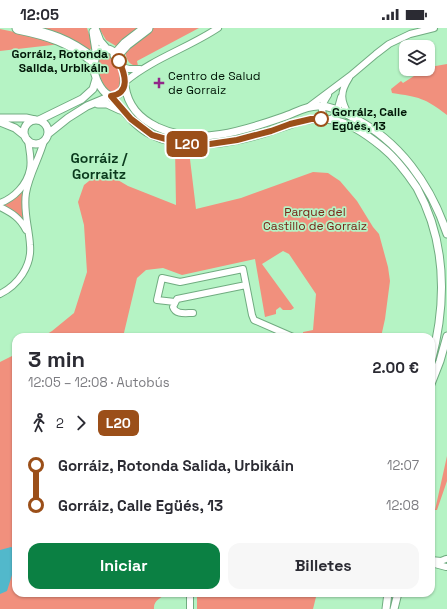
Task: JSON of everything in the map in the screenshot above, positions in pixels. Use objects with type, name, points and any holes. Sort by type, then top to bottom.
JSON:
[{"type":"highway","points":[[18,28],[58,38],[95,56]]},
{"type":"highway","points":[[111,52],[126,44],[147,28]]},
{"type":"street","points":[[92,28],[95,56],[93,65],[96,79],[104,92],[111,96],[125,113]]},
{"type":"street","points":[[95,28],[100,41],[111,52],[122,67],[127,98],[133,108],[149,123],[169,132],[187,136],[206,136],[250,129],[309,107],[330,92],[389,44],[410,34],[434,28]]},
{"type":"street","points":[[0,294],[17,281],[27,268],[31,246],[25,214],[26,193],[33,167],[48,134],[86,106],[116,95],[123,90],[125,84],[142,69],[191,44],[218,28]]},
{"type":"street","points":[[95,56],[102,49],[111,52]]},
{"type":"street","points":[[122,67],[136,70],[142,69]]},
{"type":"street","points":[[328,120],[333,118],[338,110],[344,86],[350,76]]},
{"type":"street","points":[[0,203],[15,195],[27,178],[30,169],[30,155],[25,129],[26,126],[29,123],[82,99],[93,89],[96,79]]},
{"type":"street","points":[[328,120],[323,115],[322,106],[330,92]]},
{"type":"street","points":[[342,95],[344,105],[349,115]]},
{"type":"street","points":[[86,106],[107,104],[115,106],[152,135],[183,144],[210,144],[237,140],[311,119],[328,120],[354,128],[366,134],[387,151],[406,171],[427,204],[435,222],[443,252],[446,273],[443,317],[435,351]]},
{"type":"street","points":[[309,107],[322,106],[338,110],[349,115],[393,146],[410,164],[426,187],[440,212],[447,234]]},
{"type":"street","points":[[0,118],[26,118],[37,120],[42,122],[47,127],[48,134]]},
{"type":"street","points":[[0,122],[14,128],[34,144],[44,141]]},
{"type":"street","points":[[0,207],[18,218],[29,235]]},
{"type":"street","points":[[175,302],[157,300],[162,278],[180,282],[242,269],[254,320],[284,333]]},
{"type":"street","points":[[193,313],[177,312],[173,306],[177,299],[246,284]]},
{"type":"street","points":[[435,374],[447,336]]},
{"type":"street","points":[[435,560],[441,561],[447,559]]},
{"type":"street","points":[[447,559],[445,563],[447,569]]},
{"type":"street","points":[[435,564],[447,569]]},
{"type":"street","points":[[190,597],[190,609]]},
{"type":"street","points":[[386,609],[388,597]]},
{"type":"street","points":[[394,609],[397,597]]},
{"type":"green space","points":[[32,28],[87,28],[91,41],[91,49],[89,50]]},
{"type":"green space","points":[[99,28],[143,28],[116,46],[106,40]]},
{"type":"green space","points":[[149,28],[199,28],[137,61],[138,66],[132,65],[130,64],[125,52]]},
{"type":"green space","points":[[0,29],[24,34],[61,44],[0,51]]},
{"type":"green space","points":[[103,52],[110,54],[119,72],[121,83],[119,89],[116,91],[111,92],[104,86],[100,75],[96,60]]},
{"type":"green space","points":[[447,64],[447,115],[421,99],[392,93],[391,89],[401,81],[403,83],[414,76],[435,76],[435,66]]},
{"type":"green space","name":"Parque del Castillo de Gorraiz","points":[[175,147],[189,151],[196,209],[241,198],[313,172],[328,173],[340,181],[357,201],[379,234],[388,267],[390,281],[382,333],[303,333],[313,330],[316,294],[289,254],[283,251],[262,264],[294,308],[291,310],[283,310],[280,307],[276,310],[276,314],[265,317],[255,259],[182,275],[163,268],[146,270],[137,278],[124,333],[49,333],[74,313],[87,272],[84,225],[78,202],[84,185],[94,177],[106,173],[128,186],[176,205]]},
{"type":"green space","points":[[25,186],[24,219],[23,221],[1,205]]},
{"type":"green space","points":[[12,356],[12,597],[161,597],[156,601],[154,609],[0,609],[0,362]]},
{"type":"green space","points":[[447,456],[447,481],[437,510],[435,510]]},
{"type":"green space","points":[[197,597],[316,597],[313,609],[197,609]]},
{"type":"water","points":[[12,547],[12,575],[7,591],[0,594],[0,550]]},
{"type":"bus line","name":"L20","points":[[119,61],[124,74],[125,86],[123,90],[116,95],[111,96],[131,119],[152,135],[183,144],[210,144],[237,140],[271,131],[290,124],[311,119],[321,119]]},
{"type":"place","name":"Gorráiz, Rotonda Salida, Urbikáin","points":[[119,61]]},
{"type":"place","name":"Centro de Salud de Gorraiz","points":[[159,83]]},
{"type":"place","name":"Gorráiz, Calle Egüés, 13","points":[[321,119]]},
{"type":"district","name":"Gorráiz / Gorraitz","points":[[99,166]]}]
